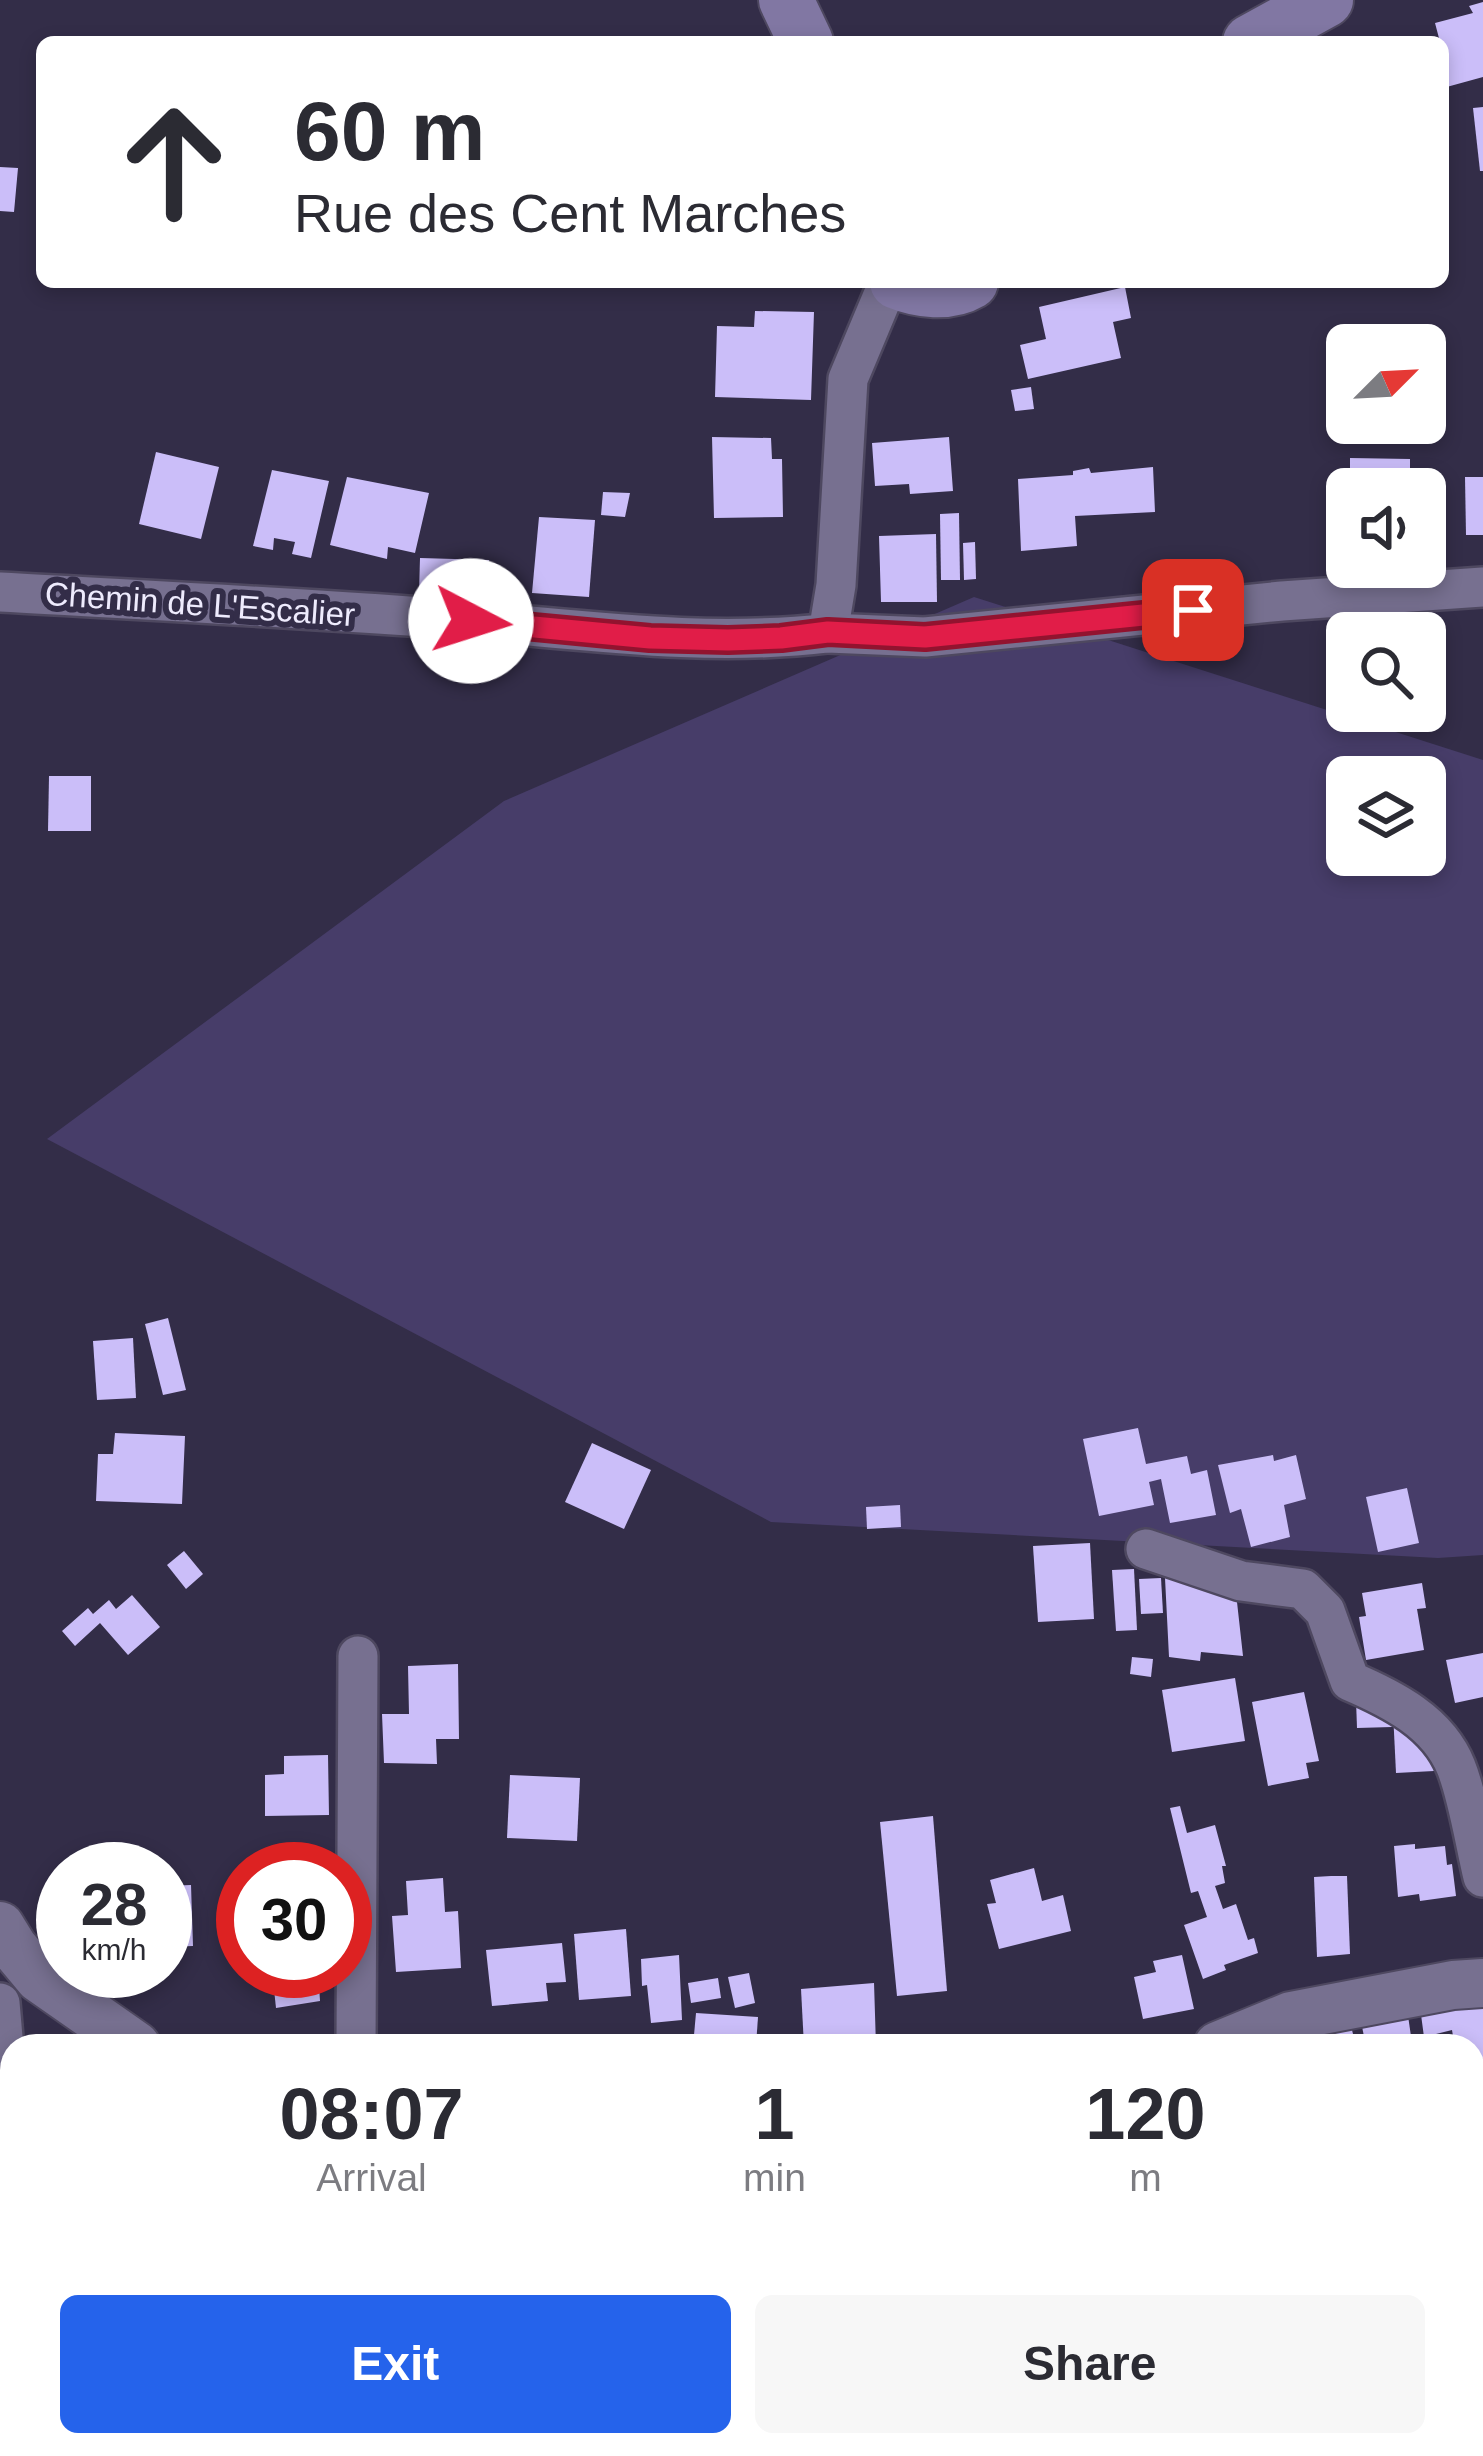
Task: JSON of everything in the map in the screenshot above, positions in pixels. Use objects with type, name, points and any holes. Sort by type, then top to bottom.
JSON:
[{"type":"main road","points":[[786,0],[803,36]]},
{"type":"main road","points":[[1261,36],[1327,0]]},
{"type":"main road","points":[[912,288],[948,288]]},
{"type":"street","points":[[828,632],[836,585],[848,379],[891,288]]},
{"type":"street","name":"Chemin de L'Escalier","points":[[0,592],[728,640],[828,632],[925,637],[1282,601],[1483,587]]},
{"type":"street","points":[[1146,1549],[1241,1581],[1303,1589],[1325,1611],[1350,1681],[1410,1711],[1438,1737],[1456,1767],[1483,1876]]},
{"type":"street","points":[[356,2034],[358,1656]]},
{"type":"street","points":[[0,1926],[39,1978],[119,2034]]},
{"type":"street","points":[[1248,2034],[1291,2017],[1483,1983]]},
{"type":"street","points":[[0,2003],[3,2034]]},
{"type":"shaded area","points":[[974,597],[1326,710],[1326,732],[1396,732],[1483,760],[1483,1555],[1438,1558],[771,1522],[47,1139],[504,801]]},
{"type":"building","points":[[1483,2],[1483,77],[1449,86],[1449,36],[1438,36],[1435,23],[1473,13],[1469,6]]},
{"type":"building","points":[[1483,107],[1483,171],[1480,171],[1473,108]]},
{"type":"building","points":[[0,167],[18,168],[14,212],[0,211]]},
{"type":"building","points":[[1125,288],[1131,318],[1113,322],[1121,358],[1028,379],[1020,345],[1046,339],[1039,307]]},
{"type":"building","points":[[755,311],[814,312],[811,400],[715,397],[717,326],[754,327]]},
{"type":"building","points":[[1031,387],[1034,409],[1015,411],[1011,390]]},
{"type":"building","points":[[712,437],[771,438],[772,459],[782,459],[783,517],[714,518]]},
{"type":"building","points":[[949,437],[953,491],[910,494],[909,484],[875,486],[872,443]]},
{"type":"building","points":[[156,452],[219,467],[201,539],[139,524]]},
{"type":"building","points":[[1350,458],[1410,459],[1410,468],[1350,468]]},
{"type":"building","points":[[1153,467],[1155,512],[1075,516],[1077,546],[1021,551],[1018,479],[1073,475],[1073,471],[1089,468],[1091,473]]},
{"type":"building","points":[[272,470],[329,481],[311,558],[292,554],[295,542],[274,538],[273,550],[253,546]]},
{"type":"building","points":[[347,477],[429,493],[415,553],[388,547],[387,559],[330,545]]},
{"type":"building","points":[[1465,477],[1483,477],[1483,535],[1466,535]]},
{"type":"building","points":[[603,492],[630,493],[625,517],[601,515]]},
{"type":"building","points":[[959,513],[960,580],[941,580],[940,514]]},
{"type":"building","points":[[539,517],[595,520],[589,597],[532,593]]},
{"type":"building","points":[[936,534],[937,602],[881,602],[879,536]]},
{"type":"building","points":[[975,542],[976,579],[964,580],[963,543]]},
{"type":"building","points":[[420,558],[489,560],[487,596],[419,593]]},
{"type":"building","points":[[49,776],[91,776],[91,831],[48,831]]},
{"type":"building","points":[[168,1318],[186,1390],[163,1395],[145,1324]]},
{"type":"building","points":[[133,1338],[136,1398],[97,1400],[93,1341]]},
{"type":"building","points":[[1138,1428],[1146,1464],[1187,1456],[1191,1474],[1207,1470],[1216,1515],[1170,1523],[1161,1479],[1149,1482],[1154,1505],[1099,1516],[1083,1439]]},
{"type":"building","points":[[115,1433],[185,1436],[182,1504],[96,1501],[98,1454],[113,1454]]},
{"type":"building","points":[[592,1443],[651,1470],[624,1529],[565,1502]]},
{"type":"building","points":[[1273,1455],[1274,1461],[1296,1455],[1306,1499],[1284,1505],[1290,1537],[1251,1547],[1241,1509],[1230,1513],[1218,1465]]},
{"type":"building","points":[[1407,1488],[1419,1543],[1378,1552],[1366,1497]]},
{"type":"building","points":[[900,1505],[901,1527],[867,1529],[866,1507]]},
{"type":"building","points":[[1090,1543],[1094,1619],[1038,1622],[1033,1546]]},
{"type":"building","points":[[184,1551],[203,1574],[186,1589],[167,1565]]},
{"type":"building","points":[[1134,1569],[1137,1630],[1116,1631],[1112,1570]]},
{"type":"building","points":[[1161,1578],[1163,1613],[1141,1614],[1139,1579]]},
{"type":"building","points":[[1165,1578],[1227,1580],[1236,1593],[1243,1656],[1201,1652],[1200,1661],[1169,1657]]},
{"type":"building","points":[[1422,1583],[1426,1608],[1417,1609],[1424,1650],[1366,1660],[1359,1617],[1366,1616],[1362,1593]]},
{"type":"building","points":[[132,1595],[160,1627],[128,1655],[100,1623],[75,1646],[62,1631],[88,1608],[93,1614],[109,1600],[116,1609]]},
{"type":"building","points":[[1483,1653],[1483,1697],[1455,1703],[1446,1660]]},
{"type":"building","points":[[1132,1657],[1153,1659],[1151,1677],[1130,1674]]},
{"type":"building","points":[[458,1664],[459,1739],[436,1739],[437,1764],[384,1763],[382,1714],[409,1714],[408,1666]]},
{"type":"building","points":[[1235,1678],[1245,1741],[1172,1752],[1162,1690]]},
{"type":"building","points":[[1304,1692],[1319,1761],[1306,1763],[1309,1778],[1268,1786],[1252,1702]]},
{"type":"building","points":[[1390,1699],[1392,1727],[1357,1728],[1356,1700]]},
{"type":"building","points":[[1393,1712],[1453,1770],[1396,1773]]},
{"type":"building","points":[[328,1755],[329,1815],[265,1816],[265,1775],[284,1774],[284,1756]]},
{"type":"building","points":[[510,1775],[580,1778],[577,1841],[507,1838]]},
{"type":"building","points":[[1180,1806],[1187,1833],[1215,1825],[1226,1866],[1222,1866],[1225,1883],[1215,1886],[1223,1909],[1236,1904],[1248,1940],[1254,1938],[1258,1953],[1224,1965],[1226,1970],[1203,1979],[1184,1925],[1207,1917],[1198,1891],[1191,1893],[1170,1808]]},
{"type":"building","points":[[933,1816],[947,1991],[897,1996],[880,1822]]},
{"type":"building","points":[[1415,1844],[1415,1849],[1445,1846],[1456,1896],[1420,1901],[1419,1894],[1398,1897],[1394,1846]]},
{"type":"building","points":[[1034,1868],[1042,1901],[1063,1895],[1071,1931],[999,1949],[987,1904],[996,1903],[990,1880]]},
{"type":"building","points":[[1347,1876],[1350,1954],[1317,1957],[1314,1877]]},
{"type":"building","points":[[443,1878],[445,1912],[458,1911],[461,1968],[396,1972],[392,1916],[408,1915],[406,1881]]},
{"type":"building","points":[[626,1929],[631,1996],[579,2000],[574,1934]]},
{"type":"building","points":[[562,1943],[566,1982],[546,1983],[548,2001],[492,2006],[486,1950]]},
{"type":"building","points":[[679,1955],[682,2020],[651,2023],[641,1959]]},
{"type":"building","points":[[1182,1955],[1194,2009],[1143,2019],[1134,1977],[1156,1972],[1153,1961]]},
{"type":"building","points":[[749,1973],[755,2003],[735,2008],[728,1977]]},
{"type":"building","points":[[718,1978],[721,1998],[691,2003],[688,1983]]},
{"type":"building","points":[[874,1983],[876,2034],[803,2034],[801,1989]]},
{"type":"building","points":[[1483,1987],[1483,2034],[1453,2034],[1452,2030],[1424,2034],[1420,2007]]},
{"type":"building","points":[[275,1998],[320,1998],[320,2001],[276,2008]]},
{"type":"building","points":[[1407,2009],[1411,2034],[1364,2034],[1360,2017]]},
{"type":"building","points":[[696,2013],[758,2017],[757,2034],[694,2034]]},
{"type":"building","points":[[1348,2014],[1353,2034],[1297,2034]]},
{"type":"route","points":[[471,621],[650,638],[728,640],[828,632],[925,637],[1193,610]]}]
